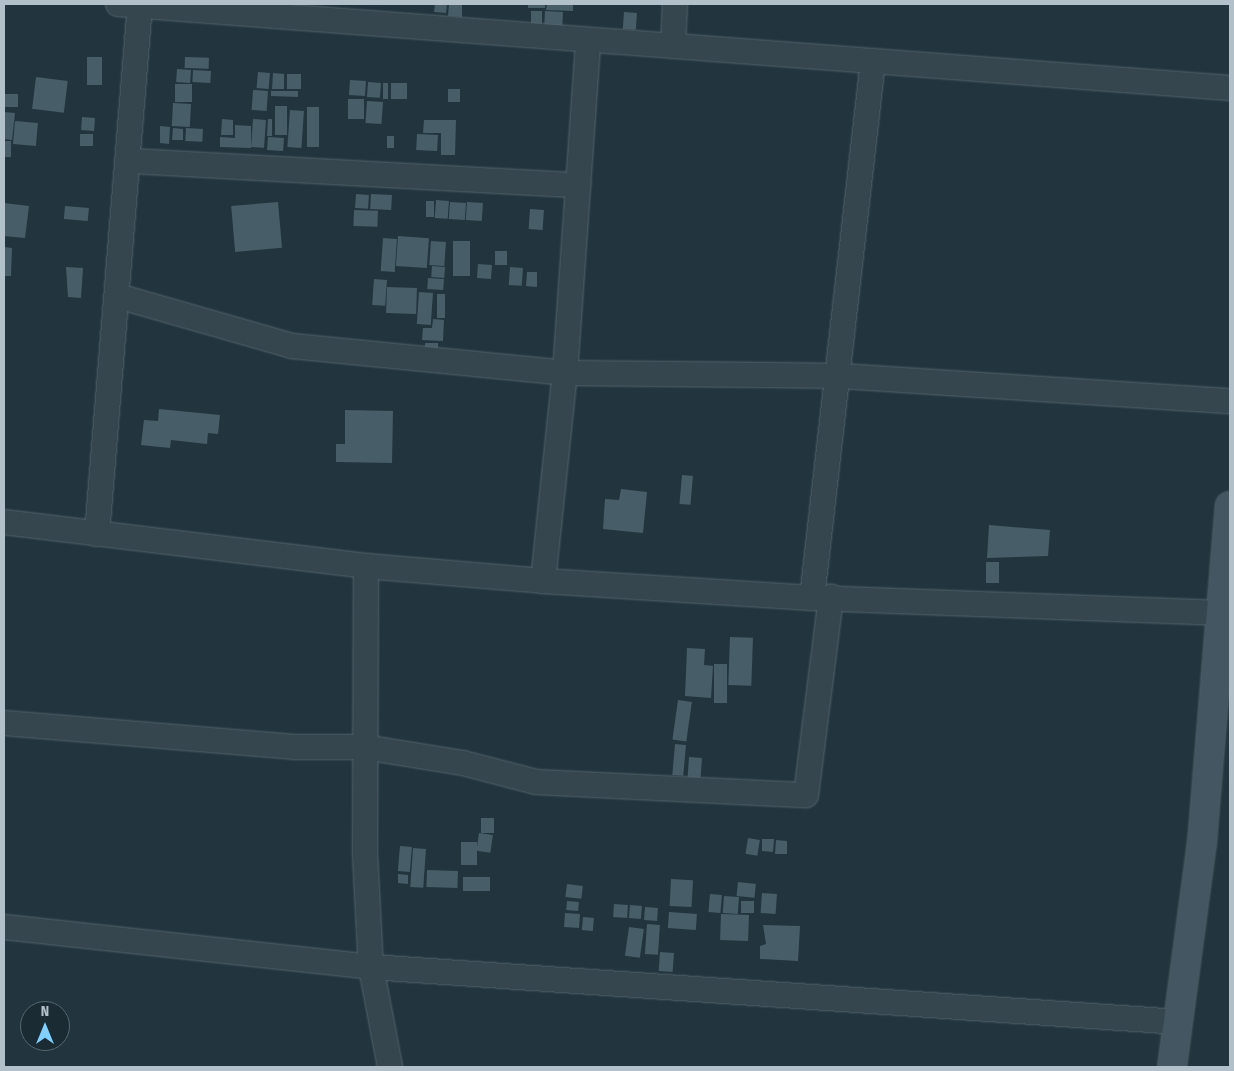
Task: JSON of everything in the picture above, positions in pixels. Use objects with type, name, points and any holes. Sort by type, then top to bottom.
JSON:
[{"type":"street","points":[[96,534],[129,161],[133,4],[1230,88]]},
{"type":"street","points":[[673,46],[676,4]]},
{"type":"street","points":[[543,580],[566,373],[588,40]]},
{"type":"street","points":[[4,723],[294,747],[364,746],[463,762],[536,782],[806,795],[841,376],[873,62]]},
{"type":"street","points":[[129,161],[578,184]]},
{"type":"street","points":[[118,296],[292,346],[566,373],[841,376],[1230,401]]},
{"type":"street","points":[[1172,1067],[1202,843],[1219,613],[1230,506]]},
{"type":"street","points":[[4,522],[366,566],[543,580],[822,597],[1219,613]]},
{"type":"street","points":[[366,566],[364,746],[371,967],[390,1067]]},
{"type":"street","points":[[4,927],[371,967],[1179,1022]]},
{"type":"building","points":[[435,4],[447,4],[446,13],[434,12]]},
{"type":"building","points":[[449,4],[462,4],[462,17],[448,16]]},
{"type":"building","points":[[528,4],[545,4],[545,8],[528,8]]},
{"type":"building","points":[[547,4],[573,4],[573,11],[546,10]]},
{"type":"building","points":[[531,11],[542,11],[542,24],[531,24]]},
{"type":"building","points":[[545,11],[563,12],[562,26],[544,25]]},
{"type":"building","points":[[624,12],[637,13],[636,30],[623,29]]},
{"type":"building","points":[[87,57],[102,57],[102,85],[87,85]]},
{"type":"building","points":[[185,57],[209,58],[209,69],[185,68]]},
{"type":"building","points":[[177,69],[191,70],[190,83],[176,82]]},
{"type":"building","points":[[193,70],[211,71],[210,83],[192,82]]},
{"type":"building","points":[[258,72],[270,73],[269,89],[257,88]]},
{"type":"building","points":[[273,73],[284,74],[284,89],[272,89]]},
{"type":"building","points":[[287,74],[301,74],[301,89],[287,89]]},
{"type":"building","points":[[36,77],[68,81],[64,113],[32,109]]},
{"type":"building","points":[[350,80],[366,81],[365,96],[349,95]]},
{"type":"building","points":[[368,82],[381,83],[380,98],[367,97]]},
{"type":"building","points":[[383,83],[388,83],[388,99],[383,99]]},
{"type":"building","points":[[391,83],[407,83],[407,99],[391,99]]},
{"type":"building","points":[[175,84],[192,84],[192,102],[175,102]]},
{"type":"building","points":[[448,89],[460,89],[460,102],[448,102]]},
{"type":"building","points":[[253,90],[268,91],[267,111],[252,110]]},
{"type":"building","points":[[271,91],[298,91],[298,97],[271,96]]},
{"type":"building","points":[[4,94],[18,94],[18,107],[4,107]]},
{"type":"building","points":[[348,99],[364,99],[364,119],[348,119]]},
{"type":"building","points":[[367,101],[383,102],[381,124],[365,123]]},
{"type":"building","points":[[173,103],[191,104],[190,127],[172,126]]},
{"type":"building","points":[[275,106],[287,106],[287,135],[275,135]]},
{"type":"building","points":[[307,107],[319,107],[319,147],[307,147]]},
{"type":"building","points":[[290,110],[304,111],[301,148],[287,147]]},
{"type":"building","points":[[4,112],[15,113],[12,140],[4,139]]},
{"type":"building","points":[[82,117],[95,118],[94,131],[81,130]]},
{"type":"building","points":[[222,119],[233,120],[233,135],[221,135]]},
{"type":"building","points":[[253,119],[266,120],[264,148],[251,147]]},
{"type":"building","points":[[268,119],[272,119],[272,136],[267,136]]},
{"type":"building","points":[[424,120],[456,120],[455,155],[441,155],[441,133],[423,133]]},
{"type":"building","points":[[15,121],[38,123],[36,146],[13,144]]},
{"type":"building","points":[[235,125],[251,126],[251,148],[220,147],[220,137],[235,138]]},
{"type":"building","points":[[160,126],[170,127],[169,144],[160,143]]},
{"type":"building","points":[[173,128],[183,129],[183,140],[172,140]]},
{"type":"building","points":[[186,128],[203,129],[202,142],[185,141]]},
{"type":"building","points":[[80,134],[93,134],[93,146],[80,146]]},
{"type":"building","points":[[417,134],[438,135],[437,151],[416,150]]},
{"type":"building","points":[[387,136],[394,136],[394,148],[387,148]]},
{"type":"building","points":[[268,137],[284,138],[283,151],[267,150]]},
{"type":"building","points":[[4,141],[11,141],[11,157],[4,157]]},
{"type":"building","points":[[356,194],[369,195],[368,209],[355,208]]},
{"type":"building","points":[[371,194],[392,195],[391,210],[370,209]]},
{"type":"building","points":[[436,200],[449,201],[448,219],[435,218]]},
{"type":"building","points":[[426,201],[434,201],[434,217],[426,217]]},
{"type":"building","points":[[278,202],[282,248],[235,252],[231,206]]},
{"type":"building","points":[[450,202],[466,203],[465,220],[449,219]]},
{"type":"building","points":[[467,202],[483,203],[482,221],[466,220]]},
{"type":"building","points":[[4,203],[29,206],[25,238],[4,236]]},
{"type":"building","points":[[65,206],[89,208],[88,221],[64,219]]},
{"type":"building","points":[[530,209],[544,210],[543,230],[529,229]]},
{"type":"building","points":[[354,210],[378,211],[377,227],[353,226]]},
{"type":"building","points":[[398,236],[429,238],[427,268],[396,266]]},
{"type":"building","points":[[383,238],[397,239],[395,272],[381,271]]},
{"type":"building","points":[[431,241],[446,242],[444,266],[429,265]]},
{"type":"building","points":[[453,241],[470,241],[470,276],[453,276]]},
{"type":"building","points":[[4,247],[12,248],[11,276],[4,276]]},
{"type":"building","points":[[495,251],[507,251],[507,265],[495,265]]},
{"type":"building","points":[[478,264],[492,265],[491,279],[477,278]]},
{"type":"building","points":[[432,266],[445,267],[444,278],[431,277]]},
{"type":"building","points":[[66,267],[83,268],[81,298],[68,297]]},
{"type":"building","points":[[510,267],[523,268],[522,286],[509,285]]},
{"type":"building","points":[[527,272],[537,272],[537,287],[526,286]]},
{"type":"building","points":[[428,278],[444,279],[443,290],[427,289]]},
{"type":"building","points":[[374,279],[387,280],[385,306],[372,305]]},
{"type":"building","points":[[387,287],[417,288],[416,314],[386,313]]},
{"type":"building","points":[[419,292],[433,293],[431,325],[417,324]]},
{"type":"building","points":[[437,294],[445,294],[445,318],[437,318]]},
{"type":"building","points":[[433,319],[444,320],[443,341],[422,340],[423,328],[432,328]]},
{"type":"building","points":[[425,343],[438,343],[438,353],[425,353]]},
{"type":"building","points":[[159,409],[220,415],[218,434],[208,433],[207,444],[171,440],[170,448],[141,445],[144,420],[158,421]]},
{"type":"building","points":[[345,410],[393,411],[392,463],[336,462],[336,444],[345,444]]},
{"type":"building","points":[[682,475],[693,476],[690,505],[679,504]]},
{"type":"building","points":[[621,489],[647,492],[643,533],[603,529],[605,499],[619,500]]},
{"type":"building","points":[[989,525],[1050,530],[1048,556],[987,558]]},
{"type":"building","points":[[986,562],[999,562],[999,583],[986,583]]},
{"type":"building","points":[[730,637],[753,638],[751,686],[728,685]]},
{"type":"building","points":[[687,648],[705,649],[704,665],[713,666],[711,698],[685,696]]},
{"type":"building","points":[[714,664],[727,664],[727,703],[714,703]]},
{"type":"building","points":[[678,700],[692,702],[686,742],[672,740]]},
{"type":"building","points":[[675,744],[686,745],[683,776],[672,775]]},
{"type":"building","points":[[689,757],[702,758],[701,778],[688,777]]},
{"type":"building","points":[[481,818],[494,818],[494,833],[481,833]]},
{"type":"building","points":[[479,833],[493,835],[490,853],[476,851]]},
{"type":"building","points":[[748,838],[760,840],[757,856],[745,854]]},
{"type":"building","points":[[762,839],[774,839],[773,852],[762,851]]},
{"type":"building","points":[[776,840],[787,841],[787,854],[775,854]]},
{"type":"building","points":[[461,842],[477,842],[477,865],[461,865]]},
{"type":"building","points":[[400,846],[412,847],[410,872],[398,871]]},
{"type":"building","points":[[413,848],[426,849],[423,888],[410,887]]},
{"type":"building","points":[[427,870],[458,871],[457,888],[426,887]]},
{"type":"building","points":[[398,874],[408,875],[408,884],[398,883]]},
{"type":"building","points":[[463,877],[490,877],[490,891],[463,891]]},
{"type":"building","points":[[671,879],[693,880],[692,907],[670,906]]},
{"type":"building","points":[[738,882],[756,884],[754,898],[737,896]]},
{"type":"building","points":[[567,884],[583,886],[581,899],[565,897]]},
{"type":"building","points":[[762,893],[777,894],[776,914],[761,913]]},
{"type":"building","points":[[710,894],[722,895],[720,913],[708,912]]},
{"type":"building","points":[[724,896],[739,897],[738,914],[723,913]]},
{"type":"building","points":[[567,901],[579,902],[578,911],[566,910]]},
{"type":"building","points":[[741,901],[754,901],[754,913],[741,913]]},
{"type":"building","points":[[614,904],[628,905],[627,918],[613,917]]},
{"type":"building","points":[[630,905],[642,906],[641,919],[629,918]]},
{"type":"building","points":[[645,907],[658,908],[657,921],[644,920]]},
{"type":"building","points":[[669,912],[697,914],[696,930],[668,928]]},
{"type":"building","points":[[565,913],[580,914],[579,928],[564,927]]},
{"type":"building","points":[[721,914],[749,915],[748,941],[720,940]]},
{"type":"building","points":[[583,917],[594,918],[593,931],[582,930]]},
{"type":"building","points":[[647,924],[660,925],[658,955],[645,954]]},
{"type":"building","points":[[763,925],[800,926],[798,961],[760,959],[760,946],[766,944]]},
{"type":"building","points":[[629,927],[644,929],[640,958],[625,956]]},
{"type":"building","points":[[660,952],[674,953],[673,972],[659,971]]}]
